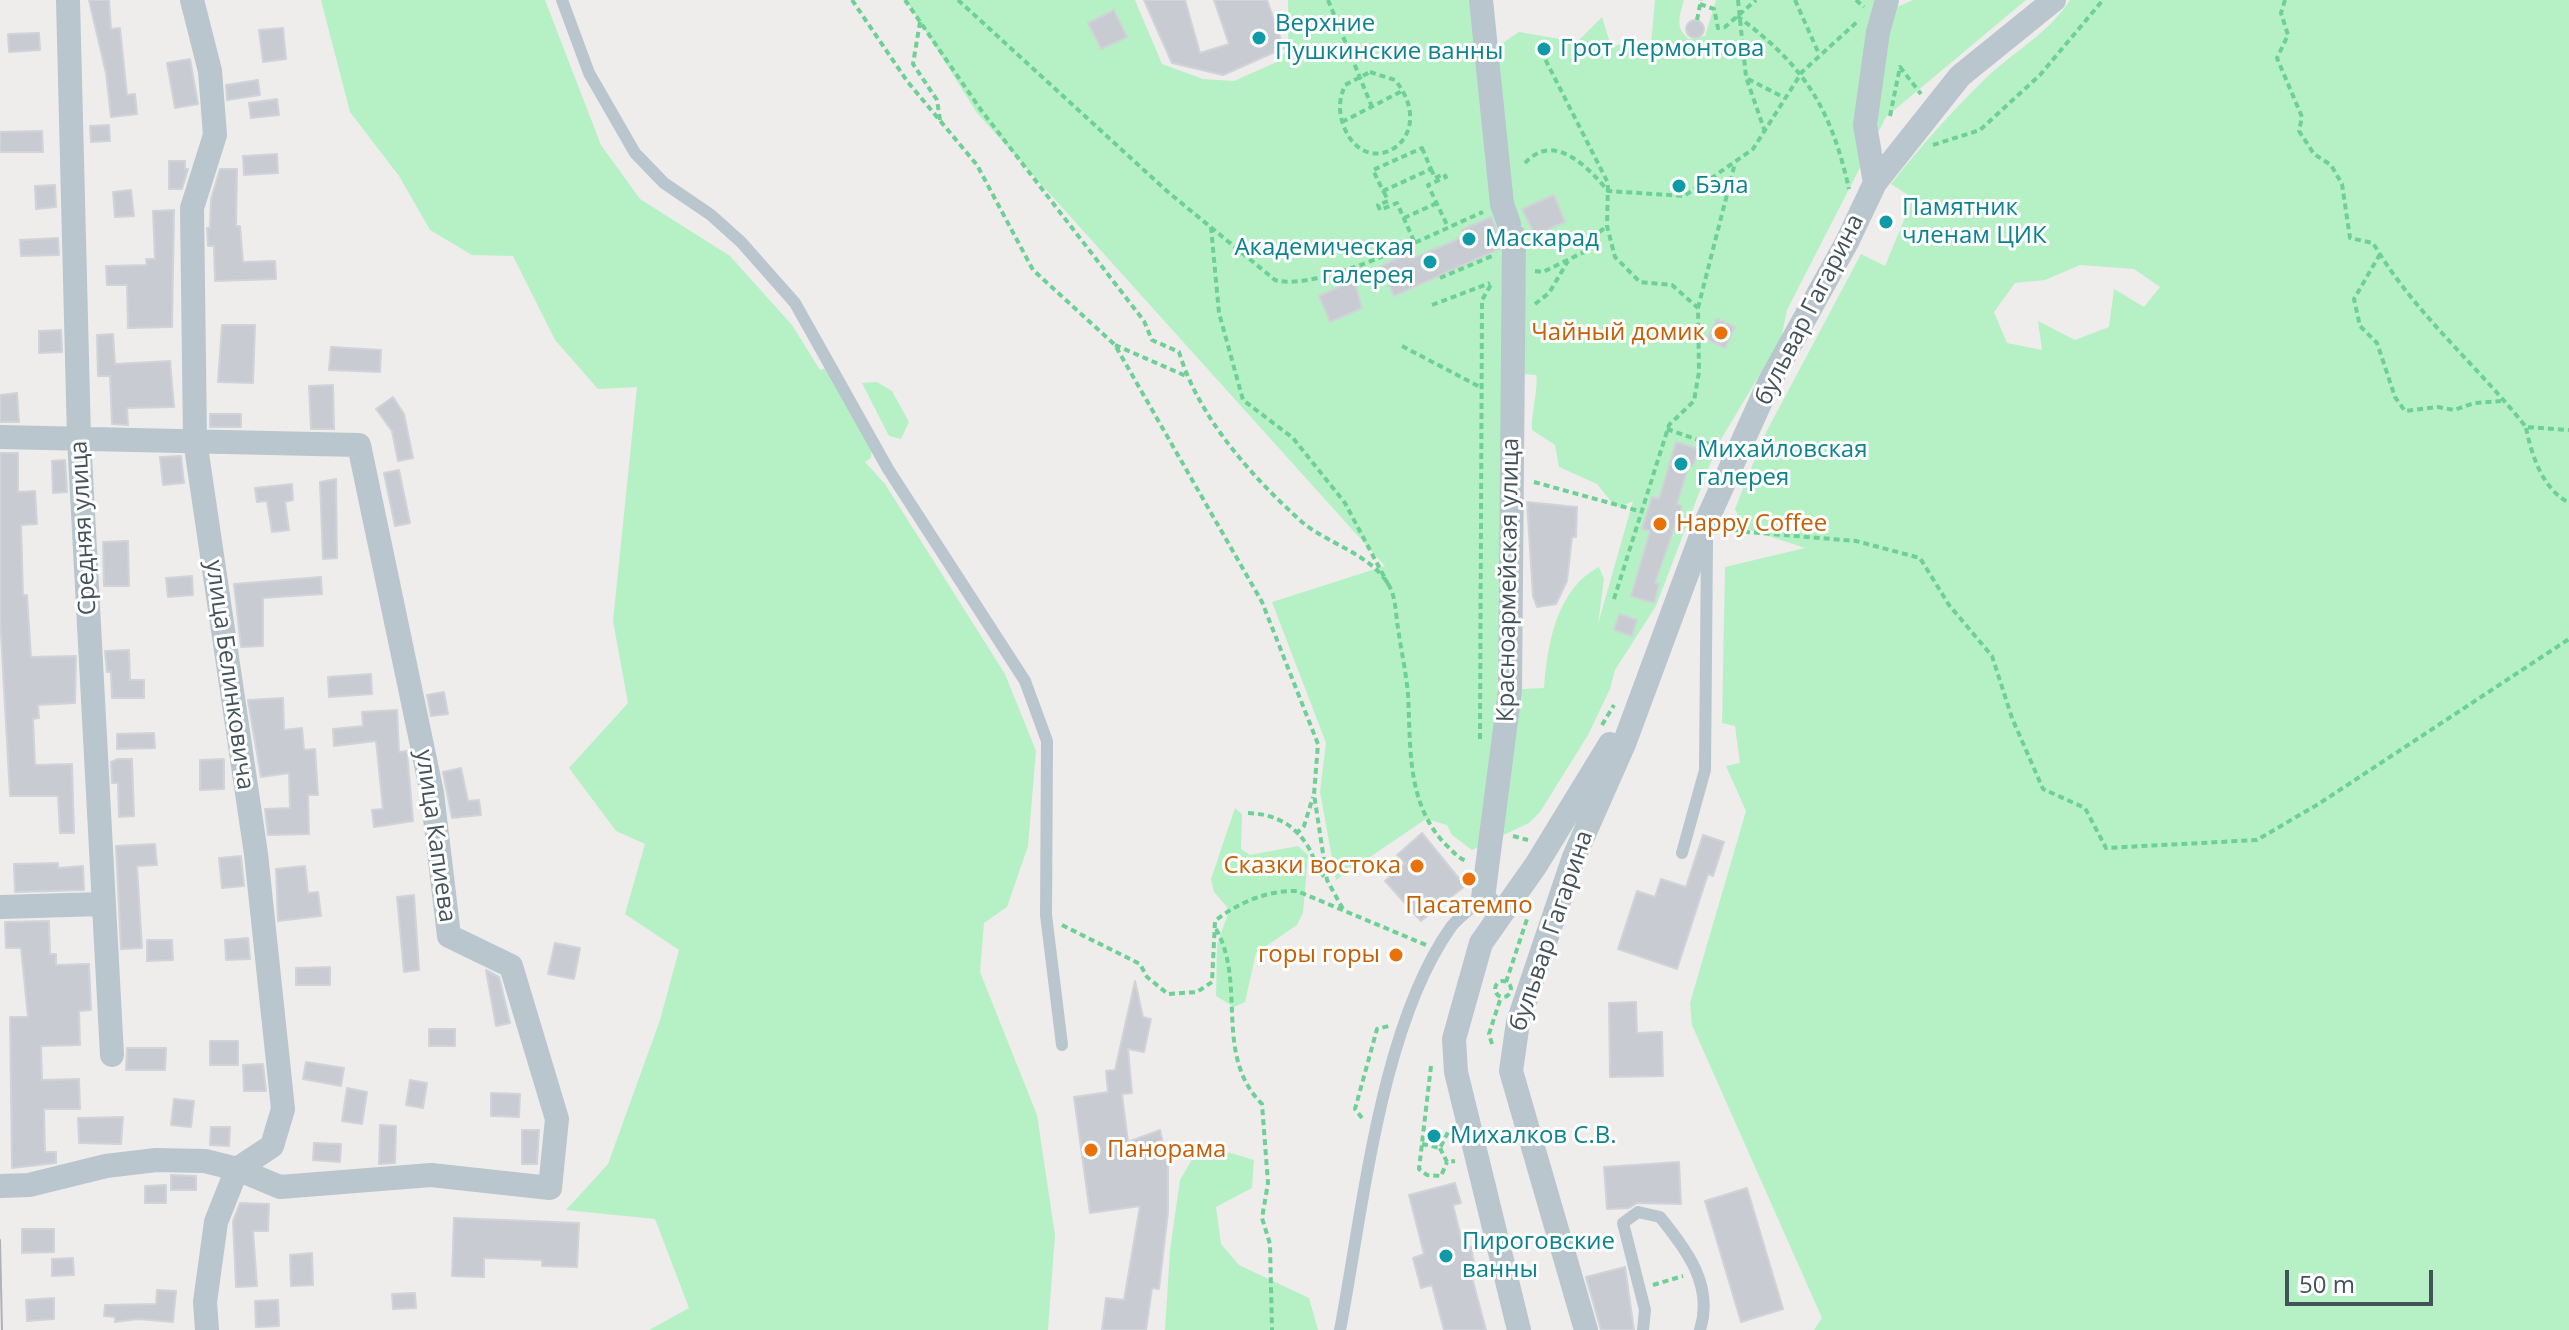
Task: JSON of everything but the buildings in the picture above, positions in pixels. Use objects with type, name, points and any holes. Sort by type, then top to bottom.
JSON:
[{"type":"street","name":"Средняя улица","points":[[68,0],[79,438],[112,1055]]},
{"type":"street","name":"улица Белинковича","points":[[192,0],[210,71],[215,135],[192,208],[195,440],[256,854],[283,1109],[272,1146],[237,1169]]},
{"type":"street","name":"Красноармейская улица","points":[[1481,0],[1509,221],[1513,313],[1510,690],[1492,906]]},
{"type":"street","points":[[1875,183],[1865,125],[1878,32],[1887,0]]},
{"type":"street","name":"бульвар Гагарина","points":[[1586,1330],[1511,1071],[1512,1048],[1574,857],[1601,801],[1707,524],[1770,381],[1847,242],[1875,183],[1960,76],[2054,0]]},
{"type":"street","points":[[0,437],[195,440]]},
{"type":"street","name":"улица Капиева","points":[[195,440],[359,445],[432,793],[449,936],[511,966],[557,1119],[550,1188],[431,1175],[280,1187],[237,1169]]},
{"type":"street","name":"бульвар Гагарина","points":[[1519,1330],[1456,1072],[1454,1039],[1492,906],[1590,780],[1649,675]]},
{"type":"street","points":[[0,907],[102,904]]},
{"type":"street","points":[[0,1186],[29,1185],[106,1166],[156,1160],[205,1161],[237,1169],[216,1222],[205,1302],[207,1330]]},
{"type":"lane","points":[[562,0],[589,73],[635,153],[664,183],[711,215],[741,242],[795,303],[888,469],[1025,681],[1047,741],[1046,915],[1062,1045]]},
{"type":"lane","points":[[1682,853],[1705,770],[1707,524]]},
{"type":"lane","points":[[1340,1330],[1375,1133],[1407,1021],[1437,950],[1453,924],[1492,906]]},
{"type":"lane","points":[[1643,1330],[1645,1310],[1623,1223],[1638,1212],[1660,1217],[1697,1272],[1706,1294],[1700,1330]]},
{"type":"path","points":[[852,0],[907,81],[977,165],[1033,270],[1115,345],[1262,602],[1318,744],[1314,794],[1304,826],[1296,834]]},
{"type":"path","points":[[905,0],[991,123],[1144,321],[1152,340],[1179,352],[1186,376],[1208,417],[1253,472],[1304,523],[1367,563],[1392,590]]},
{"type":"path","points":[[958,0],[1168,192],[1211,224],[1275,280],[1288,284],[1335,274],[1448,227],[1509,221]]},
{"type":"path","points":[[1328,0],[1372,107]]},
{"type":"path","points":[[1738,0],[1737,16],[1746,77],[1765,132]]},
{"type":"path","points":[[1697,20],[1700,2],[1714,9],[1718,28],[1725,27],[1756,0]]},
{"type":"path","points":[[1795,0],[1819,54]]},
{"type":"path","points":[[1922,154],[1955,135],[1980,130],[2040,75],[2103,0]]},
{"type":"path","points":[[2285,0],[2281,13],[2288,35],[2277,58],[2302,117],[2299,131],[2314,154],[2331,165],[2342,184],[2350,238],[2373,243],[2418,311],[2488,381],[2501,401],[2526,427],[2533,461],[2559,497],[2569,503]]},
{"type":"path","points":[[1737,16],[1763,35],[1802,72],[1825,111],[1852,202]]},
{"type":"path","points":[[1525,163],[1538,152],[1559,151],[1577,160],[1608,191],[1684,196],[1753,149],[1802,72],[1859,20]]},
{"type":"path","points":[[920,22],[913,64],[937,100],[941,122]]},
{"type":"path","points":[[1541,51],[1581,135],[1599,164],[1608,191],[1607,226],[1615,257],[1640,282],[1672,285],[1698,308]]},
{"type":"path","points":[[1888,128],[1900,67],[1921,94],[1912,105]]},
{"type":"path","points":[[1384,73],[1404,90],[1412,120],[1403,143],[1379,154],[1357,147],[1342,122],[1338,108],[1345,85],[1357,76],[1384,73]]},
{"type":"path","points":[[1746,77],[1785,98]]},
{"type":"path","points":[[1342,122],[1404,90]]},
{"type":"path","points":[[1414,241],[1397,203],[1380,210],[1378,205],[1388,201],[1373,170],[1422,148],[1435,178],[1444,174],[1446,177],[1428,185],[1448,227]]},
{"type":"path","points":[[1392,150],[1396,160]]},
{"type":"path","points":[[1614,599],[1667,429],[1694,401],[1699,372],[1698,308],[1735,161]]},
{"type":"path","points":[[1383,191],[1431,169]]},
{"type":"path","points":[[1404,218],[1437,203]]},
{"type":"path","points":[[1211,224],[1219,313],[1243,400],[1293,438],[1345,503],[1392,590],[1408,690],[1411,772],[1428,824],[1459,859]]},
{"type":"path","points":[[1543,272],[1588,250],[1593,237],[1607,226]]},
{"type":"path","points":[[1440,278],[1495,254]]},
{"type":"path","points":[[2380,254],[2354,299],[2360,326],[2377,343],[2395,397],[2405,411],[2438,407],[2454,410],[2474,403],[2501,401]]},
{"type":"path","points":[[1513,313],[1525,313],[1549,293],[1569,259]]},
{"type":"path","points":[[1432,305],[1492,282]]},
{"type":"path","points":[[1480,747],[1482,300],[1487,292]]},
{"type":"path","points":[[1115,345],[1186,376]]},
{"type":"path","points":[[1402,346],[1482,388]]},
{"type":"path","points":[[2526,427],[2569,430]]},
{"type":"path","points":[[1667,429],[1707,443]]},
{"type":"path","points":[[1513,476],[1639,511]]},
{"type":"path","points":[[1707,524],[1856,541],[1920,558],[1949,605],[1992,656],[2012,718],[2043,789],[2085,808],[2106,848],[2257,840],[2320,803],[2569,639]]},
{"type":"path","points":[[1314,794],[1327,880]]},
{"type":"path","points":[[1248,813],[1280,818],[1307,844],[1318,871],[1327,880],[1344,911]]},
{"type":"path","points":[[1512,846],[1514,833],[1536,844]]},
{"type":"path","points":[[1046,915],[1088,941],[1108,946],[1140,964],[1147,977],[1168,994],[1197,992],[1212,982],[1215,921],[1225,913],[1276,890],[1297,891],[1437,950]]},
{"type":"path","points":[[1506,982],[1529,912]]},
{"type":"path","points":[[1215,927],[1231,972],[1229,1005],[1239,1068],[1250,1092],[1262,1104],[1268,1183],[1262,1218],[1270,1244],[1272,1330]]},
{"type":"path","points":[[1375,1133],[1355,1109],[1367,1058],[1377,1029],[1407,1021]]},
{"type":"path","points":[[1431,1066],[1419,1169],[1427,1175],[1441,1176],[1447,1162],[1440,1148]]},
{"type":"path","points":[[1440,1148],[1448,1132]]},
{"type":"path","points":[[1422,1144],[1440,1148]]},
{"type":"path","points":[[1447,1162],[1455,1161]]},
{"type":"path","points":[[1639,1289],[1697,1272]]},
{"type":"green space","points":[[321,0],[545,0],[601,145],[640,199],[730,256],[792,325],[820,370],[827,368],[872,443],[871,458],[865,462],[885,484],[1005,674],[1036,751],[1028,846],[1007,907],[984,923],[980,972],[1037,1115],[1055,1235],[1048,1330],[649,1330],[689,1308],[655,1219],[566,1210],[608,1164],[660,1020],[679,950],[625,914],[645,844],[616,831],[569,768],[628,703],[613,621],[637,387],[598,389],[555,340],[513,256],[472,255],[430,230],[399,176],[350,112]]},
{"type":"green space","points":[[906,0],[1135,0],[1162,64],[1203,79],[1234,81],[1279,61],[1288,48],[1288,0],[1477,0],[1483,56],[1519,32],[1577,42],[1602,17],[1611,46],[1628,44],[1636,52],[1650,55],[1655,0],[1684,0],[1680,26],[1689,39],[1705,36],[1716,0],[1887,0],[1892,9],[1913,0],[2026,0],[1886,117],[1787,310],[1781,339],[1717,446],[1656,606],[1615,670],[1610,689],[1588,735],[1540,812],[1529,823],[1472,850],[1452,835],[1447,825],[1426,819],[1336,880],[1320,792],[1326,743],[1272,602],[1385,566],[977,113]],"holes":[[[1522,374],[1536,375],[1532,430],[1555,445],[1559,467],[1597,484],[1614,505],[1620,507],[1633,501],[1598,624],[1604,579],[1599,567],[1585,576],[1564,603],[1552,636],[1544,688],[1503,690]]]},
{"type":"green space","points":[[2070,0],[2569,0],[2569,1330],[1814,1330],[1822,1318],[1692,1025],[1690,1003],[1746,811],[1726,766],[1740,763],[1735,726],[1722,723],[1725,567],[1805,548],[1744,528],[1735,509],[1763,438],[1861,254],[1885,266],[1913,198],[1891,184],[1972,91],[2041,33]],"holes":[[[2080,265],[2134,269],[2160,287],[2144,307],[2114,289],[2109,327],[2075,340],[2038,321],[2042,350],[2007,343],[1994,312],[2015,283],[2045,280]]]},
{"type":"green space","points":[[877,382],[892,391],[909,422],[901,439],[889,436],[862,383]]},
{"type":"green space","points":[[1235,808],[1242,814],[1241,849],[1250,855],[1298,846],[1308,855],[1303,913],[1297,925],[1256,953],[1245,1002],[1234,1007],[1216,996],[1217,944],[1228,914],[1227,907],[1214,892],[1211,879]]},
{"type":"green space","points":[[1201,1144],[1254,1160],[1252,1188],[1216,1207],[1221,1244],[1239,1265],[1309,1298],[1318,1330],[1165,1330],[1170,1250],[1180,1180]]},
{"type":"tram line","points":[[0,1240],[2,1330]]},
{"type":"place","name":"Верхние Пушкинские ванны","points":[[1259,38]]},
{"type":"place","name":"Грот Лермонтова","points":[[1544,49]]},
{"type":"place","name":"Бэла","points":[[1679,186]]},
{"type":"place","name":"Памятник членам ЦИК","points":[[1886,222]]},
{"type":"place","name":"Маскарад","points":[[1469,239]]},
{"type":"place","name":"Академическая галерея","points":[[1430,262]]},
{"type":"place","name":"Чайный домик","points":[[1721,333]]},
{"type":"place","name":"Михайловская галерея","points":[[1681,464]]},
{"type":"place","name":"Happy Coffee","points":[[1660,524]]},
{"type":"place","name":"Сказки востока","points":[[1417,866]]},
{"type":"place","name":"Пасатемпо","points":[[1469,879]]},
{"type":"place","name":"горы горы","points":[[1396,955]]},
{"type":"place","name":"Михалков С.В.","points":[[1434,1136]]},
{"type":"place","name":"Панорама","points":[[1091,1150]]},
{"type":"place","name":"Пироговские ванны","points":[[1446,1256]]}]
